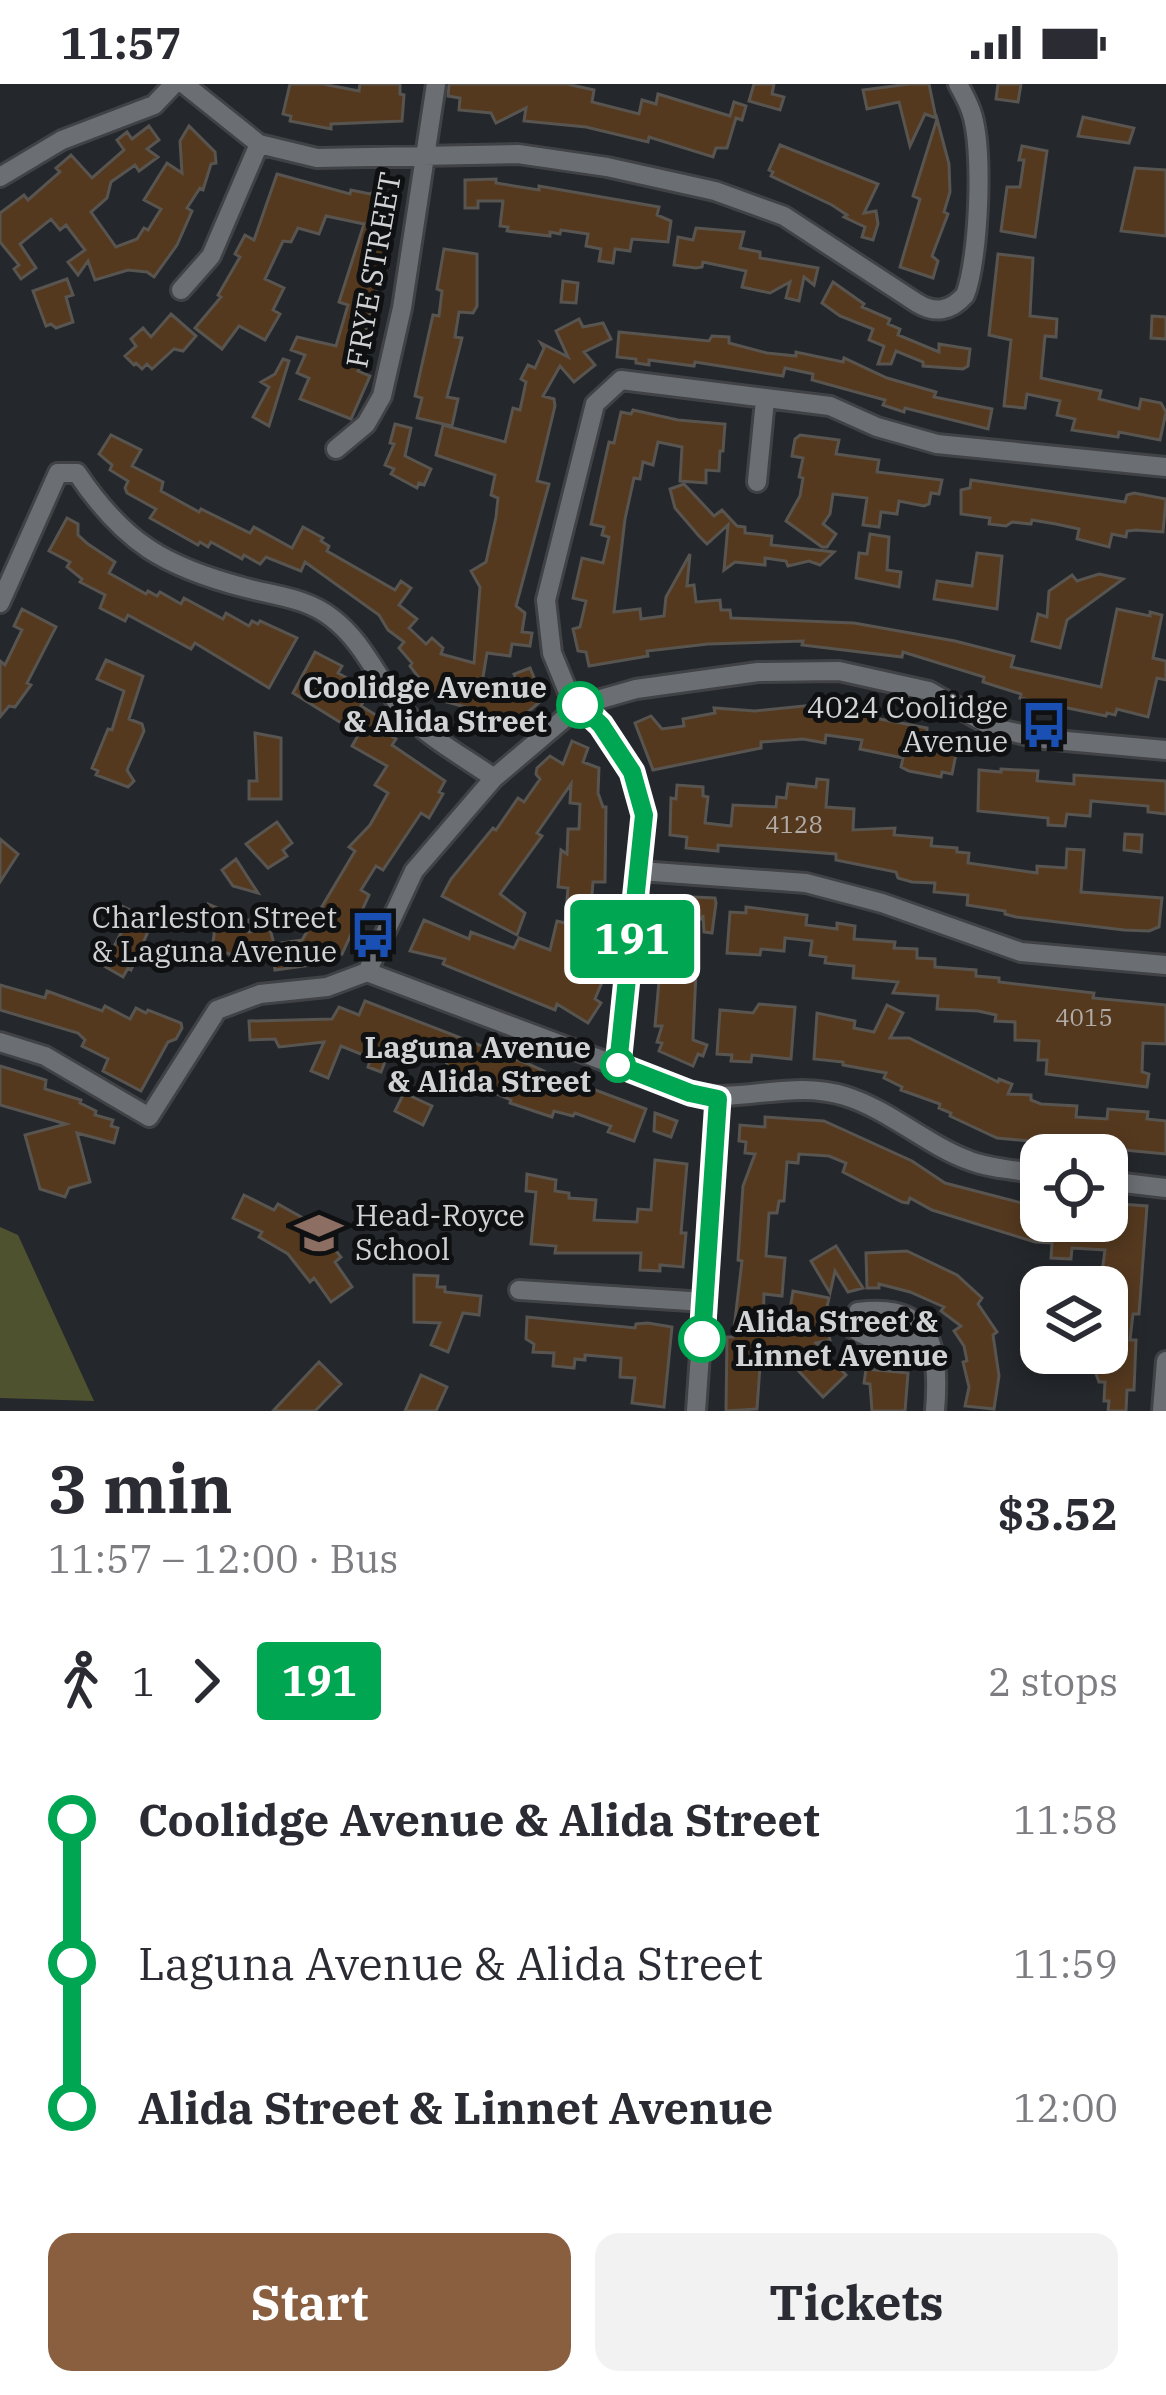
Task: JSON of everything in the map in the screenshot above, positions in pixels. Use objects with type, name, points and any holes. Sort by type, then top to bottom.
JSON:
[{"type":"street","points":[[0,177],[62,140],[154,104],[179,84],[259,144],[317,158],[518,154],[715,190],[784,216],[926,309],[948,309],[969,285],[976,221],[973,114],[958,84]]},
{"type":"street","name":"FRYE STREET","points":[[336,449],[366,424],[382,396],[402,308],[436,84]]},
{"type":"street","points":[[181,290],[211,256],[259,144]]},
{"type":"street","points":[[618,1065],[644,815],[632,772],[601,725],[568,692],[553,653],[546,600],[595,404],[607,390],[621,380],[830,406],[878,427],[937,444],[1166,467]]},
{"type":"street","points":[[757,482],[765,400]]},
{"type":"street","points":[[0,603],[58,473],[77,472],[99,506],[129,537],[179,568],[291,597],[330,615],[364,649],[406,714],[494,778]]},
{"type":"street","points":[[368,972],[414,871],[494,778],[580,705],[636,689],[758,672],[839,671],[929,691],[994,728],[1044,740],[1166,750]]},
{"type":"street","points":[[640,871],[806,883],[882,903],[1021,952],[1166,965]]},
{"type":"street","points":[[0,1042],[45,1056],[149,1117],[217,1010],[260,994],[326,987],[368,972],[690,1093],[718,1099],[795,1088],[842,1094],[884,1112],[969,1161],[1020,1170]]},
{"type":"street","points":[[696,1411],[718,1099]]},
{"type":"street","points":[[1128,1183],[1166,1188]]},
{"type":"street","points":[[519,1290],[705,1302]]},
{"type":"street","points":[[930,1341],[939,1364],[935,1411]]},
{"type":"street","points":[[1162,1411],[1166,1361]]},
{"type":"green space","points":[[0,1227],[18,1235],[94,1401],[0,1398]]},
{"type":"building","points":[[290,84],[359,91],[360,84],[400,84],[402,121],[331,124],[331,129],[290,121],[291,116],[283,114]]},
{"type":"building","points":[[449,84],[567,84],[594,90],[592,102],[639,114],[642,100],[656,104],[658,94],[730,116],[734,102],[746,106],[742,120],[736,118],[727,148],[716,148],[713,157],[649,137],[648,142],[586,127],[524,121],[526,108],[496,123],[491,113],[459,110],[460,98],[448,96]]},
{"type":"building","points":[[754,84],[774,84],[772,94],[784,97],[780,110],[749,101]]},
{"type":"building","points":[[929,84],[936,118],[925,114],[910,146],[899,102],[867,109],[863,90]]},
{"type":"building","points":[[998,84],[1021,84],[1018,102],[996,99]]},
{"type":"building","points":[[1083,117],[1134,128],[1129,143],[1078,136]]},
{"type":"building","points":[[937,119],[949,164],[950,192],[944,212],[948,214],[932,256],[938,261],[933,278],[900,267],[920,199],[913,196]]},
{"type":"building","points":[[149,126],[159,140],[147,149],[158,157],[139,171],[135,165],[111,182],[107,198],[91,212],[116,247],[137,239],[144,228],[148,230],[161,209],[144,200],[167,163],[182,173],[180,141],[189,126],[215,152],[216,163],[211,164],[203,190],[187,208],[192,211],[177,245],[154,277],[128,270],[95,280],[88,261],[78,275],[68,262],[85,250],[66,225],[60,230],[51,219],[20,244],[36,268],[21,279],[14,269],[19,265],[0,242],[0,213],[24,195],[28,200],[60,172],[56,168],[71,155],[92,178],[124,150],[117,140],[127,132],[132,139]]},
{"type":"building","points":[[780,145],[878,184],[864,213],[876,211],[873,240],[862,237],[865,227],[832,205],[771,176]]},
{"type":"building","points":[[1022,146],[1047,151],[1035,237],[1001,231],[1007,187],[1020,187]]},
{"type":"building","points":[[1135,168],[1166,170],[1166,236],[1121,231]]},
{"type":"building","points":[[277,174],[350,194],[351,190],[370,194],[376,190],[394,195],[375,298],[357,361],[362,363],[358,371],[370,376],[351,419],[300,399],[309,378],[297,373],[305,355],[291,350],[297,337],[336,346],[348,305],[339,302],[364,224],[326,216],[319,234],[298,228],[291,242],[283,241],[265,279],[284,288],[273,310],[280,314],[265,340],[239,326],[222,349],[195,328],[221,297],[245,235],[254,240]]},
{"type":"building","points":[[496,179],[496,183],[659,207],[657,215],[671,221],[668,242],[632,239],[630,251],[615,249],[613,263],[599,261],[601,249],[586,246],[588,234],[507,231],[508,227],[500,226],[503,201],[478,201],[478,208],[465,208],[465,180]]},
{"type":"building","points":[[696,228],[744,232],[740,248],[760,252],[760,258],[818,268],[814,285],[804,277],[799,301],[786,298],[790,282],[770,293],[742,287],[746,271],[703,262],[696,268],[674,265],[678,237],[693,240]]},
{"type":"building","points":[[444,249],[477,254],[477,306],[473,313],[459,312],[455,337],[462,338],[447,397],[458,399],[452,426],[417,418],[422,398],[415,396],[433,315],[439,316],[442,291],[437,289]]},
{"type":"building","points":[[998,254],[1033,258],[1030,316],[1057,319],[1056,337],[1045,336],[1041,378],[1101,391],[1099,399],[1139,409],[1141,399],[1161,403],[1166,412],[1160,440],[1072,430],[1075,419],[1057,415],[1060,401],[1027,394],[1025,408],[1004,406],[1011,340],[989,335]]},
{"type":"building","points":[[67,279],[73,295],[66,297],[73,322],[46,326],[33,291]]},
{"type":"building","points":[[563,281],[578,283],[576,303],[561,302]]},
{"type":"building","points":[[833,282],[862,307],[890,319],[888,324],[900,329],[898,335],[939,352],[939,344],[970,349],[968,366],[923,366],[896,351],[891,364],[878,364],[884,346],[869,340],[873,329],[822,303]]},
{"type":"building","points":[[171,314],[196,336],[183,351],[174,349],[152,369],[147,364],[142,369],[134,365],[125,356],[136,346],[131,339],[143,328],[151,337]]},
{"type":"building","points":[[1152,316],[1166,317],[1166,339],[1151,338]]},
{"type":"building","points":[[579,319],[583,327],[603,323],[611,339],[584,352],[595,365],[574,382],[560,366],[543,396],[554,399],[555,406],[537,481],[549,484],[516,606],[525,613],[522,632],[532,633],[530,646],[512,644],[510,656],[487,653],[482,683],[518,684],[514,674],[530,668],[543,699],[511,727],[480,726],[480,720],[472,720],[473,709],[439,700],[399,648],[404,642],[379,615],[305,562],[301,571],[266,557],[260,564],[244,555],[242,559],[211,542],[208,547],[198,545],[150,518],[156,509],[127,493],[128,481],[110,470],[112,465],[99,454],[111,435],[141,450],[132,466],[163,482],[161,491],[199,512],[250,533],[254,527],[292,548],[303,527],[323,538],[327,551],[395,590],[401,581],[411,588],[399,605],[417,619],[409,628],[426,644],[432,638],[443,648],[441,654],[474,663],[480,587],[471,571],[486,562],[498,498],[491,495],[495,475],[436,455],[443,425],[505,442],[513,408],[520,410],[526,382],[521,379],[528,365],[535,368],[544,348],[541,343],[568,357],[556,331]]},
{"type":"building","points":[[619,332],[709,341],[712,336],[729,337],[729,343],[767,353],[796,356],[796,352],[843,362],[844,358],[887,378],[936,392],[934,397],[992,409],[988,429],[905,408],[904,412],[883,405],[885,400],[785,368],[783,376],[695,362],[694,366],[649,360],[649,365],[636,363],[636,359],[617,357]]},
{"type":"building","points":[[283,359],[289,361],[269,426],[253,417],[269,387],[261,382],[275,374]]},
{"type":"building","points":[[633,410],[725,424],[723,451],[719,471],[706,470],[706,483],[680,481],[682,447],[658,442],[653,465],[643,462],[640,479],[634,478],[625,519],[614,612],[640,609],[641,619],[664,616],[666,597],[690,554],[687,586],[694,585],[696,602],[720,600],[721,610],[730,610],[731,618],[854,623],[955,641],[1014,656],[1011,667],[1101,687],[1117,609],[1150,616],[1150,612],[1162,615],[1153,658],[1166,661],[1166,680],[1157,678],[1148,717],[1117,709],[1115,715],[1106,716],[1020,698],[1021,694],[983,682],[984,677],[903,652],[902,657],[802,645],[803,641],[647,651],[648,656],[589,666],[586,652],[578,651],[573,629],[580,627],[586,601],[573,598],[582,558],[603,563],[609,537],[602,535],[604,527],[591,524],[609,442],[614,443],[621,412],[631,414]]},
{"type":"building","points":[[395,424],[411,428],[405,456],[431,469],[424,485],[419,483],[417,488],[391,474],[394,469],[385,465],[394,444],[390,443]]},
{"type":"building","points":[[800,435],[839,440],[836,454],[879,460],[877,472],[942,480],[939,494],[931,493],[924,506],[899,501],[897,514],[881,512],[879,527],[863,525],[867,498],[833,494],[823,524],[836,534],[822,547],[786,521],[800,496],[803,478],[799,477],[803,458],[792,456]]},
{"type":"building","points":[[971,480],[1125,502],[1134,493],[1166,499],[1163,532],[1112,534],[1109,547],[1077,539],[1079,529],[1056,524],[1032,520],[1031,524],[989,524],[990,518],[961,514],[961,490],[970,488]]},
{"type":"building","points":[[684,484],[714,516],[722,510],[737,526],[745,527],[745,533],[772,536],[771,545],[834,552],[820,565],[809,561],[788,566],[786,561],[765,558],[765,565],[735,562],[724,570],[728,525],[707,544],[675,508],[670,489]]},
{"type":"building","points":[[67,518],[78,524],[78,535],[115,562],[109,573],[146,594],[160,592],[181,604],[184,598],[223,619],[226,613],[249,626],[260,621],[297,638],[269,688],[195,643],[191,649],[128,615],[125,621],[100,608],[105,595],[80,582],[67,567],[70,562],[49,551]]},
{"type":"building","points":[[870,534],[889,537],[887,570],[901,572],[899,587],[856,578],[859,553],[867,554]]},
{"type":"building","points":[[977,553],[1002,556],[997,609],[934,599],[937,581],[972,586]]},
{"type":"building","points":[[1099,574],[1123,579],[1067,620],[1060,648],[1032,641],[1038,614],[1047,617],[1049,591],[1072,575],[1077,581]]},
{"type":"building","points":[[22,609],[56,627],[27,683],[31,685],[15,707],[9,706],[0,717],[0,661],[5,665],[22,630],[14,626]]},
{"type":"building","points":[[315,652],[342,666],[338,673],[354,682],[349,691],[379,717],[373,725],[396,739],[392,745],[445,781],[439,792],[443,794],[429,818],[421,813],[383,870],[376,866],[361,890],[369,895],[342,954],[323,946],[326,963],[275,970],[272,949],[249,954],[249,962],[230,962],[230,954],[212,949],[216,922],[203,916],[208,904],[224,911],[222,920],[248,920],[249,932],[270,929],[274,944],[302,940],[355,851],[349,847],[370,825],[388,793],[375,785],[387,766],[352,746],[359,734],[293,693]]},
{"type":"building","points":[[106,660],[143,676],[129,719],[142,724],[144,731],[127,770],[134,781],[128,787],[96,775],[98,771],[92,768],[108,729],[112,730],[124,691],[97,679]]},
{"type":"building","points":[[814,705],[927,728],[927,739],[958,744],[952,774],[942,772],[941,777],[909,771],[901,767],[903,758],[860,749],[862,740],[826,735],[825,743],[803,739],[761,742],[761,748],[653,770],[635,723],[651,716],[662,729],[684,726],[683,719],[715,713],[714,708],[755,711]]},
{"type":"building","points":[[255,733],[281,738],[281,799],[249,799],[249,781],[257,781]]},
{"type":"building","points":[[572,741],[588,748],[583,762],[599,768],[598,793],[606,807],[605,882],[593,882],[591,907],[603,908],[594,971],[605,975],[595,999],[601,1003],[588,1023],[557,1004],[555,1010],[447,966],[445,959],[410,951],[424,920],[469,939],[471,932],[514,948],[519,938],[550,950],[557,921],[565,923],[568,888],[558,887],[561,850],[567,854],[568,829],[579,829],[580,804],[570,803],[571,784],[537,833],[542,836],[500,894],[525,913],[517,935],[442,896],[518,798],[524,802],[540,779],[537,768],[550,756],[563,764]]},
{"type":"building","points":[[979,770],[1038,771],[1037,781],[1074,784],[1074,775],[1166,781],[1166,814],[1148,812],[1148,806],[1091,801],[1090,816],[1067,814],[1065,826],[1048,825],[1048,818],[978,811]]},
{"type":"building","points":[[817,779],[828,780],[826,807],[854,809],[853,830],[895,828],[894,835],[932,838],[931,846],[969,853],[968,863],[1037,873],[1037,866],[1066,868],[1067,849],[1084,850],[1081,892],[1162,898],[1159,927],[1124,930],[1016,917],[967,905],[968,895],[934,892],[935,883],[912,882],[898,878],[896,872],[836,860],[836,854],[718,845],[718,851],[686,848],[687,837],[670,835],[671,798],[676,799],[677,785],[703,787],[703,796],[708,797],[705,823],[731,826],[733,805],[776,807],[777,797],[786,798],[788,784],[816,787]]},
{"type":"building","points":[[277,822],[292,843],[283,850],[287,856],[268,868],[246,844]]},
{"type":"building","points":[[1125,834],[1142,835],[1141,852],[1124,850]]},
{"type":"building","points":[[0,839],[18,854],[0,882]]},
{"type":"building","points":[[236,859],[258,893],[233,886],[222,870]]},
{"type":"building","points":[[669,896],[715,898],[716,903],[712,933],[704,932],[703,915],[694,919],[690,965],[696,972],[693,1040],[707,1045],[693,1066],[659,1051],[662,1043],[657,1042],[662,1026],[655,1026],[659,981],[666,981],[668,958],[662,947]]},
{"type":"building","points":[[118,904],[140,915],[138,920],[150,927],[131,970],[123,977],[104,966],[122,931],[108,923]]},
{"type":"building","points":[[746,907],[807,915],[806,925],[855,926],[854,939],[895,942],[894,948],[917,949],[917,958],[935,959],[935,967],[976,970],[976,976],[999,978],[999,982],[1166,1005],[1166,1044],[1143,1043],[1142,1072],[1149,1074],[1147,1087],[1046,1074],[1047,1060],[1038,1060],[1039,1041],[1015,1040],[1015,1022],[995,1021],[996,1015],[978,1011],[937,1009],[938,996],[893,993],[898,982],[853,978],[854,966],[825,963],[826,957],[810,955],[812,941],[785,938],[784,951],[727,953],[730,912],[746,913]]},
{"type":"building","points":[[0,985],[45,998],[47,991],[102,1011],[105,1006],[130,1019],[136,1008],[148,1010],[181,1023],[182,1028],[168,1042],[141,1091],[103,1071],[108,1059],[82,1046],[85,1040],[78,1033],[0,1010]]},
{"type":"building","points":[[365,1001],[526,1063],[544,1071],[541,1077],[582,1085],[646,1109],[634,1141],[608,1132],[611,1126],[575,1113],[554,1111],[552,1117],[510,1103],[446,1072],[447,1053],[425,1044],[418,1062],[389,1051],[381,1072],[368,1067],[371,1058],[341,1046],[328,1078],[311,1071],[324,1042],[279,1047],[275,1039],[250,1040],[249,1021],[332,1019],[339,1007],[359,1015]]},
{"type":"building","points":[[759,1004],[795,1007],[791,1059],[752,1055],[751,1062],[731,1061],[732,1055],[717,1054],[720,1010],[753,1013]]},
{"type":"building","points":[[887,1005],[903,1013],[890,1038],[909,1038],[998,1082],[1012,1084],[1008,1094],[1031,1095],[1031,1100],[1041,1104],[1077,1106],[1076,1117],[1107,1119],[1108,1109],[1148,1112],[1147,1119],[1166,1121],[1166,1154],[1128,1150],[1128,1134],[997,1138],[950,1116],[940,1104],[901,1090],[884,1078],[886,1073],[814,1059],[817,1013],[855,1021],[854,1028],[874,1032]]},
{"type":"building","points":[[0,1066],[46,1080],[45,1089],[81,1100],[95,1115],[113,1120],[111,1126],[118,1128],[114,1143],[77,1133],[90,1182],[69,1188],[65,1197],[40,1189],[25,1135],[66,1124],[0,1105]]},
{"type":"building","points":[[404,1093],[432,1106],[423,1125],[395,1111]]},
{"type":"building","points":[[655,1113],[677,1121],[671,1137],[654,1131]]},
{"type":"building","points":[[765,1117],[824,1121],[912,1161],[945,1183],[1020,1203],[1020,1237],[932,1210],[910,1198],[902,1202],[843,1172],[846,1163],[829,1156],[799,1154],[798,1163],[787,1162],[784,1201],[779,1201],[777,1213],[769,1213],[766,1256],[785,1258],[782,1296],[764,1294],[763,1325],[787,1327],[793,1291],[829,1298],[825,1316],[830,1340],[816,1343],[846,1375],[823,1397],[794,1366],[792,1355],[765,1353],[757,1409],[726,1411],[727,1337],[733,1337],[742,1261],[738,1260],[743,1186],[755,1154],[745,1153],[746,1142],[739,1141],[740,1125],[765,1127]]},
{"type":"building","points":[[655,1160],[687,1164],[683,1267],[640,1270],[641,1253],[555,1253],[556,1246],[531,1244],[536,1192],[526,1191],[527,1174],[556,1180],[555,1191],[569,1193],[569,1198],[596,1200],[594,1220],[637,1222],[638,1209],[651,1210]]},
{"type":"building","points":[[244,1195],[274,1210],[278,1204],[303,1218],[298,1225],[316,1240],[323,1235],[341,1257],[335,1262],[352,1287],[331,1302],[288,1254],[259,1237],[262,1232],[233,1218]]},
{"type":"building","points":[[1128,1205],[1147,1206],[1139,1314],[1133,1314],[1130,1340],[1136,1340],[1134,1390],[1127,1390],[1126,1411],[1108,1411],[1105,1382],[1099,1382],[1096,1374],[1128,1374],[1128,1266],[1103,1266],[1105,1250],[1072,1248],[1071,1259],[1051,1258],[1052,1243],[1035,1242],[1128,1242]]},
{"type":"building","points":[[836,1246],[863,1288],[848,1292],[835,1271],[830,1293],[811,1261]]},
{"type":"building","points":[[907,1251],[957,1275],[982,1298],[978,1304],[997,1332],[993,1335],[999,1376],[994,1409],[965,1406],[969,1387],[963,1362],[967,1361],[954,1331],[961,1326],[941,1311],[944,1307],[879,1284],[879,1288],[867,1288],[866,1253]]},
{"type":"building","points":[[414,1275],[438,1276],[437,1287],[445,1287],[445,1292],[481,1296],[479,1315],[463,1313],[448,1352],[431,1345],[440,1323],[414,1322]]},
{"type":"building","points":[[527,1317],[672,1327],[664,1407],[632,1403],[635,1378],[620,1377],[621,1358],[585,1355],[585,1360],[575,1359],[574,1368],[553,1366],[554,1353],[533,1352],[534,1344],[526,1339]]},
{"type":"building","points":[[319,1362],[341,1384],[315,1411],[273,1411]]},
{"type":"building","points":[[866,1369],[908,1373],[905,1411],[872,1411],[870,1384],[864,1383]]},
{"type":"building","points":[[421,1375],[447,1387],[436,1411],[405,1411]]},
{"type":"bus line","name":"191","points":[[580,705],[601,725],[632,772],[644,815],[618,1065],[718,1099],[702,1339]]},
{"type":"place","name":"Coolidge Avenue & Alida Street","points":[[580,705]]},
{"type":"place","name":"4024 Coolidge Avenue","points":[[1044,725]]},
{"type":"place","name":"Charleston Street & Laguna Avenue","points":[[373,935]]},
{"type":"place","name":"Laguna Avenue & Alida Street","points":[[618,1065]]},
{"type":"place","name":"Head-Royce School","points":[[319,1233]]},
{"type":"place","name":"Alida Street & Linnet Avenue","points":[[702,1339]]}]
